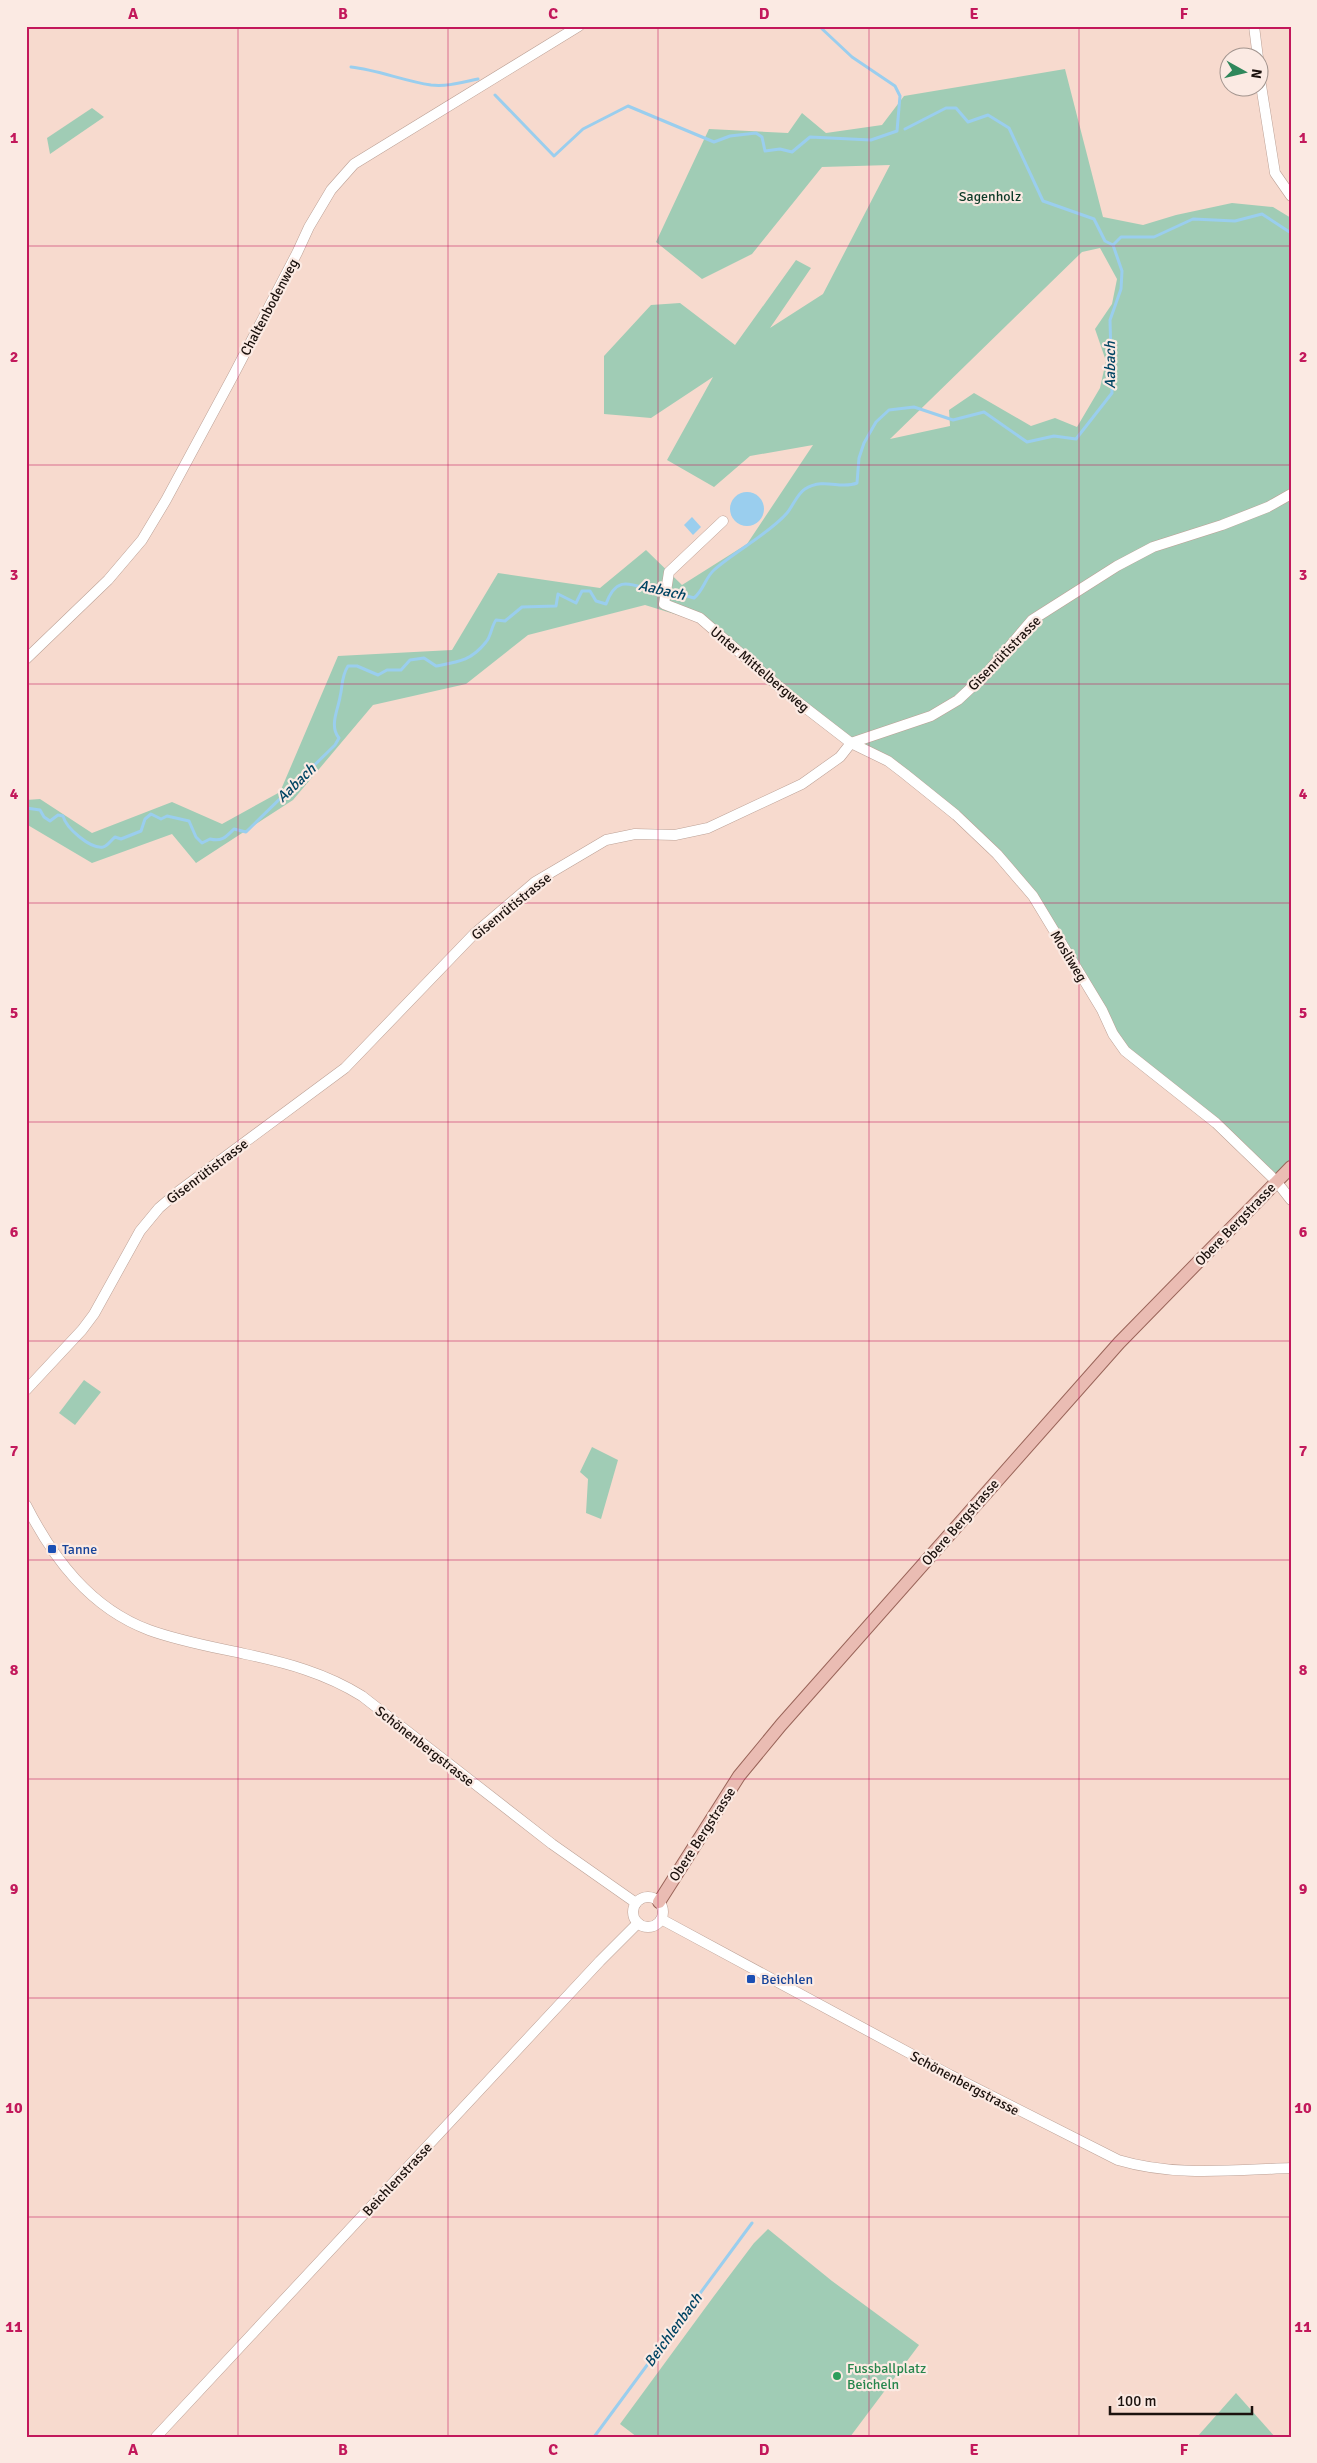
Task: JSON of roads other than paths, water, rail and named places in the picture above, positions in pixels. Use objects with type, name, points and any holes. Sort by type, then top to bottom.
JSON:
[{"type":"main road","name":"Obere Bergstrasse","points":[[659,1902],[739,1776],[775,1731],[1093,1372],[1291,1167]]},
{"type":"street","name":"Chaltenbodenweg","points":[[26,659],[108,580],[142,540],[225,391],[297,254],[309,227],[331,190],[354,164],[579,26]]},
{"type":"street","points":[[1254,26],[1257,48]]},
{"type":"street","points":[[1263,98],[1275,173],[1291,196]]},
{"type":"street","name":"Gisenrütistrasse","points":[[26,1390],[82,1330],[98,1306],[140,1231],[160,1208],[179,1191],[345,1068],[474,934],[535,882],[606,840],[635,834],[675,835],[708,828],[802,784],[840,757],[851,743],[931,716],[958,700],[987,673],[1032,620],[1134,556],[1181,537],[1222,525],[1268,506],[1291,494]]},
{"type":"street","name":"Unter Mittelbergweg","points":[[723,520],[669,572],[664,604],[700,618],[784,692],[851,743]]},
{"type":"street","name":"Mosliweg","points":[[851,743],[888,761],[906,774],[956,815],[997,854],[1033,896],[1102,1010],[1113,1034],[1125,1051],[1216,1123],[1276,1182],[1291,1200]]},
{"type":"street","name":"Schönenbergstrasse","points":[[26,1505],[60,1560],[89,1594],[135,1624],[189,1641],[299,1666],[344,1685],[362,1696],[552,1844],[636,1903]]},
{"type":"street","points":[[647,1897],[659,1902],[663,1910],[661,1919],[651,1927],[638,1923],[633,1914],[636,1903],[647,1897]]},
{"type":"street","name":"Schönenbergstrasse","points":[[661,1919],[950,2075],[1118,2160],[1176,2172],[1291,2168]]},
{"type":"street","name":"Beichlenstrasse","points":[[156,2437],[594,1967],[638,1923]]},
{"type":"water","points":[[747,492],[754,493],[759,497],[763,502],[763,516],[759,521],[754,525],[747,526],[740,525],[735,521],[731,516],[730,509],[731,502],[735,497],[740,493]]},
{"type":"water","points":[[692,517],[701,527],[693,535],[684,525]]},
{"type":"waterway","points":[[495,95],[554,156],[583,129],[628,106],[714,142],[730,136],[756,133],[762,137],[765,151],[780,149],[792,152],[810,137],[871,140],[897,131],[900,96],[895,86],[852,57],[819,26]]},
{"type":"waterway","points":[[351,67],[431,85],[449,85],[478,79]]},
{"type":"waterway","points":[[905,129],[946,108],[956,108],[968,122],[988,115],[1009,128],[1043,201],[1094,219],[1105,241],[1113,245]]},
{"type":"waterway","name":"Aabach","points":[[1113,245],[1121,237],[1154,237],[1193,219],[1235,221],[1262,214],[1291,233]]},
{"type":"waterway","name":"Aabach","points":[[669,591],[694,598],[714,570],[780,520],[805,489],[819,484],[851,485],[857,483],[859,458],[864,443],[876,422],[889,410],[914,407],[953,420],[984,412],[1027,442],[1054,436],[1076,439],[1112,393],[1110,320],[1121,289],[1122,271],[1113,245]]},
{"type":"waterway","name":"Aabach","points":[[26,808],[40,810],[44,817],[50,821],[58,815],[63,816],[79,837],[98,847],[105,846],[115,837],[121,839],[141,831],[145,819],[151,814],[161,819],[167,816],[189,821],[196,837],[202,843],[210,839],[218,840],[224,838],[234,829],[246,832],[335,745],[339,738],[334,723],[343,677],[348,666],[357,666],[378,675],[387,670],[401,670],[410,660],[424,658],[436,666],[464,660],[475,653],[486,642],[496,620],[505,621],[522,607],[556,606],[558,594],[576,603],[582,591],[590,591],[596,601],[606,604],[611,593],[623,584],[663,592]]},
{"type":"waterway","name":"Beichlenbach","points":[[594,2437],[752,2223]]},
{"type":"place","name":"Tanne","points":[[52,1549]]},
{"type":"place","name":"Beichlen","points":[[751,1979]]},
{"type":"place","name":"Fussballplatz Beicheln","points":[[837,2376]]},
{"type":"park label","name":"Sagenholz","points":[[990,196]]}]
